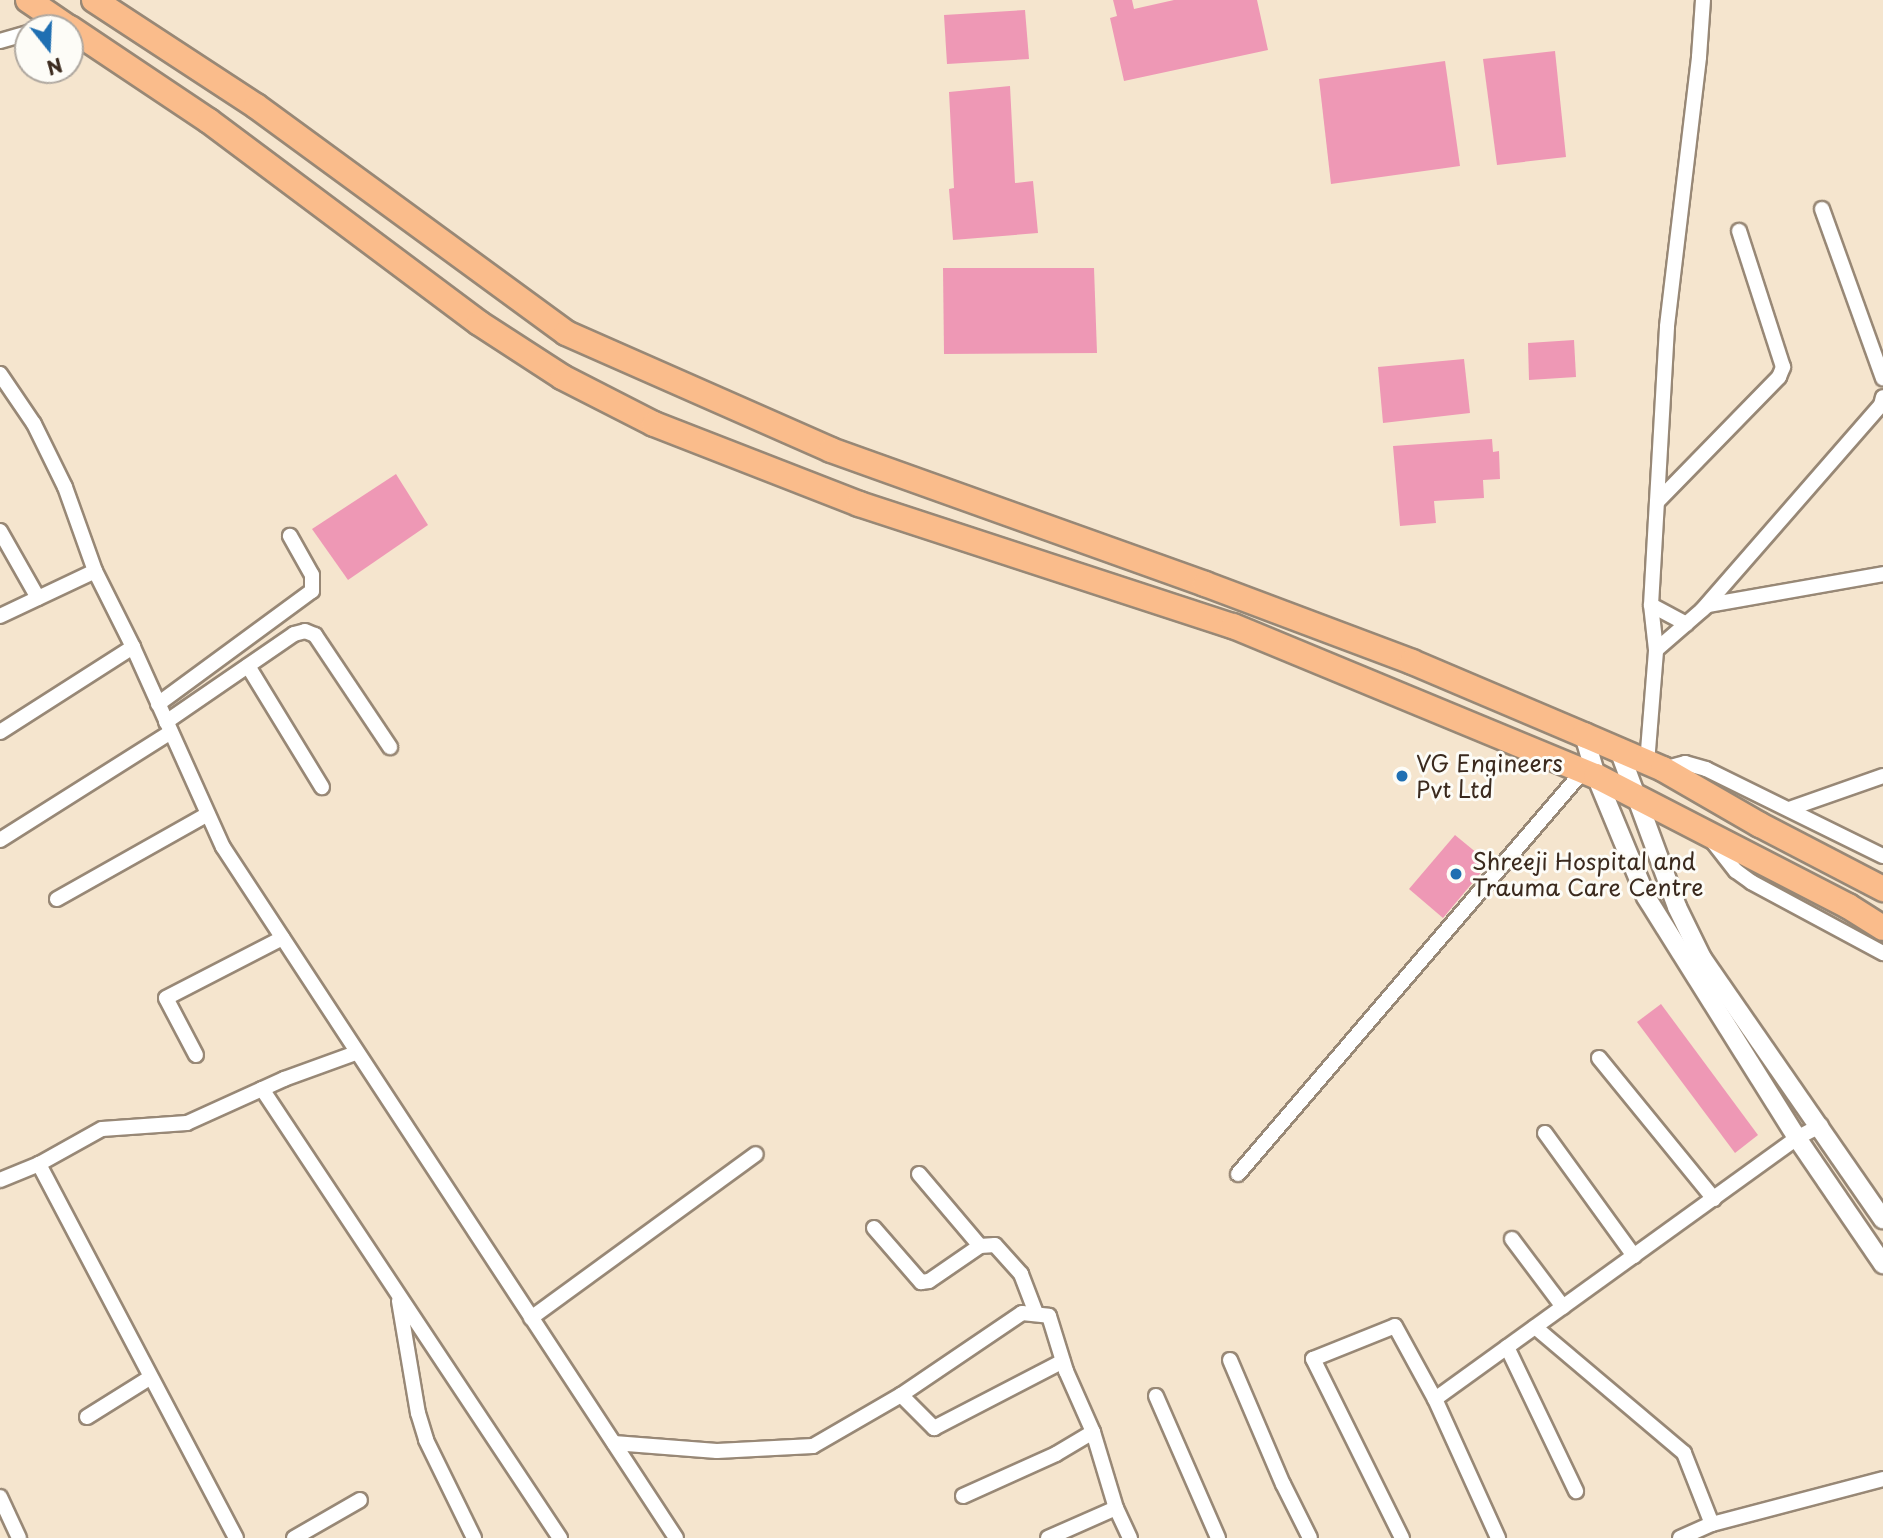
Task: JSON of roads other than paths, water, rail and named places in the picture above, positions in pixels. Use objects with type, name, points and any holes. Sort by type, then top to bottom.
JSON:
[{"type":"highway","points":[[109,4],[256,106],[566,333],[831,450],[1205,584],[1412,662],[1655,766],[1883,889]]},
{"type":"highway","points":[[84,40],[209,121],[479,323],[562,377],[654,424],[859,504],[1233,626],[1590,774],[1848,906],[1883,928]]},
{"type":"street","points":[[1703,0],[1699,57],[1667,326],[1651,605],[1657,650],[1655,766],[1685,763],[1706,769],[1883,856]]},
{"type":"street","points":[[1822,209],[1883,378]]},
{"type":"street","points":[[1657,502],[1779,377],[1783,366],[1739,231]]},
{"type":"street","points":[[0,374],[34,424],[65,487],[95,571],[223,847],[676,1538]]},
{"type":"street","points":[[1702,610],[1881,405],[1883,397]]},
{"type":"street","points":[[0,531],[38,598]]},
{"type":"street","points":[[158,704],[312,591],[312,575],[290,537]]},
{"type":"street","points":[[0,616],[95,571]]},
{"type":"street","points":[[1657,650],[1708,605],[1883,574]]},
{"type":"street","points":[[1651,605],[1686,624]]},
{"type":"street","points":[[0,840],[169,727],[294,634],[305,631],[315,635],[390,747]]},
{"type":"street","points":[[0,732],[133,648]]},
{"type":"street","points":[[248,666],[322,787]]},
{"type":"street","points":[[1584,735],[1590,774],[1646,897],[1797,1138],[1883,1264]]},
{"type":"street","points":[[1619,750],[1677,907],[1702,958],[1821,1125],[1883,1219]]},
{"type":"street","points":[[1238,1174],[1590,774]]},
{"type":"street","points":[[1789,809],[1883,776]]},
{"type":"street","points":[[57,899],[208,814]]},
{"type":"street","points":[[1706,832],[1736,871],[1751,883],[1883,953]]},
{"type":"street","points":[[196,1055],[166,998],[282,938]]},
{"type":"street","points":[[0,1180],[38,1164],[102,1129],[187,1123],[262,1089],[356,1053]]},
{"type":"street","points":[[1599,1058],[1714,1199]]},
{"type":"street","points":[[262,1089],[560,1538]]},
{"type":"street","points":[[1435,1399],[1797,1138],[1821,1125]]},
{"type":"street","points":[[1545,1133],[1634,1256]]},
{"type":"street","points":[[531,1318],[756,1154]]},
{"type":"street","points":[[38,1164],[236,1538]]},
{"type":"street","points":[[919,1174],[980,1246]]},
{"type":"street","points":[[874,1228],[921,1282],[929,1281],[980,1246],[995,1245],[1013,1263],[1036,1313]]},
{"type":"street","points":[[1512,1239],[1563,1307]]},
{"type":"street","points":[[398,1296],[412,1387],[421,1422],[474,1538]]},
{"type":"street","points":[[614,1443],[717,1451],[813,1446],[901,1395],[1023,1313],[1049,1315],[1063,1361],[1093,1432],[1116,1508],[1130,1538]]},
{"type":"street","points":[[1402,1538],[1313,1359],[1395,1326],[1435,1399],[1498,1538]]},
{"type":"street","points":[[1535,1327],[1684,1453],[1712,1524]]},
{"type":"street","points":[[1507,1347],[1576,1491]]},
{"type":"street","points":[[1230,1360],[1283,1484],[1310,1538]]},
{"type":"street","points":[[901,1395],[934,1428],[1063,1361]]},
{"type":"street","points":[[87,1417],[151,1377]]},
{"type":"street","points":[[1156,1396],[1218,1538]]},
{"type":"street","points":[[963,1496],[1056,1454],[1093,1432]]},
{"type":"street","points":[[1680,1538],[1712,1524],[1883,1479]]},
{"type":"street","points":[[0,1497],[19,1538]]},
{"type":"street","points":[[294,1538],[359,1500]]},
{"type":"street","points":[[1048,1538],[1116,1508]]},
{"type":"place","name":"VG Engineers Pvt Ltd","points":[[1402,776]]},
{"type":"place","name":"Shreeji Hospital and Trauma Care Centre","points":[[1456,874]]}]
